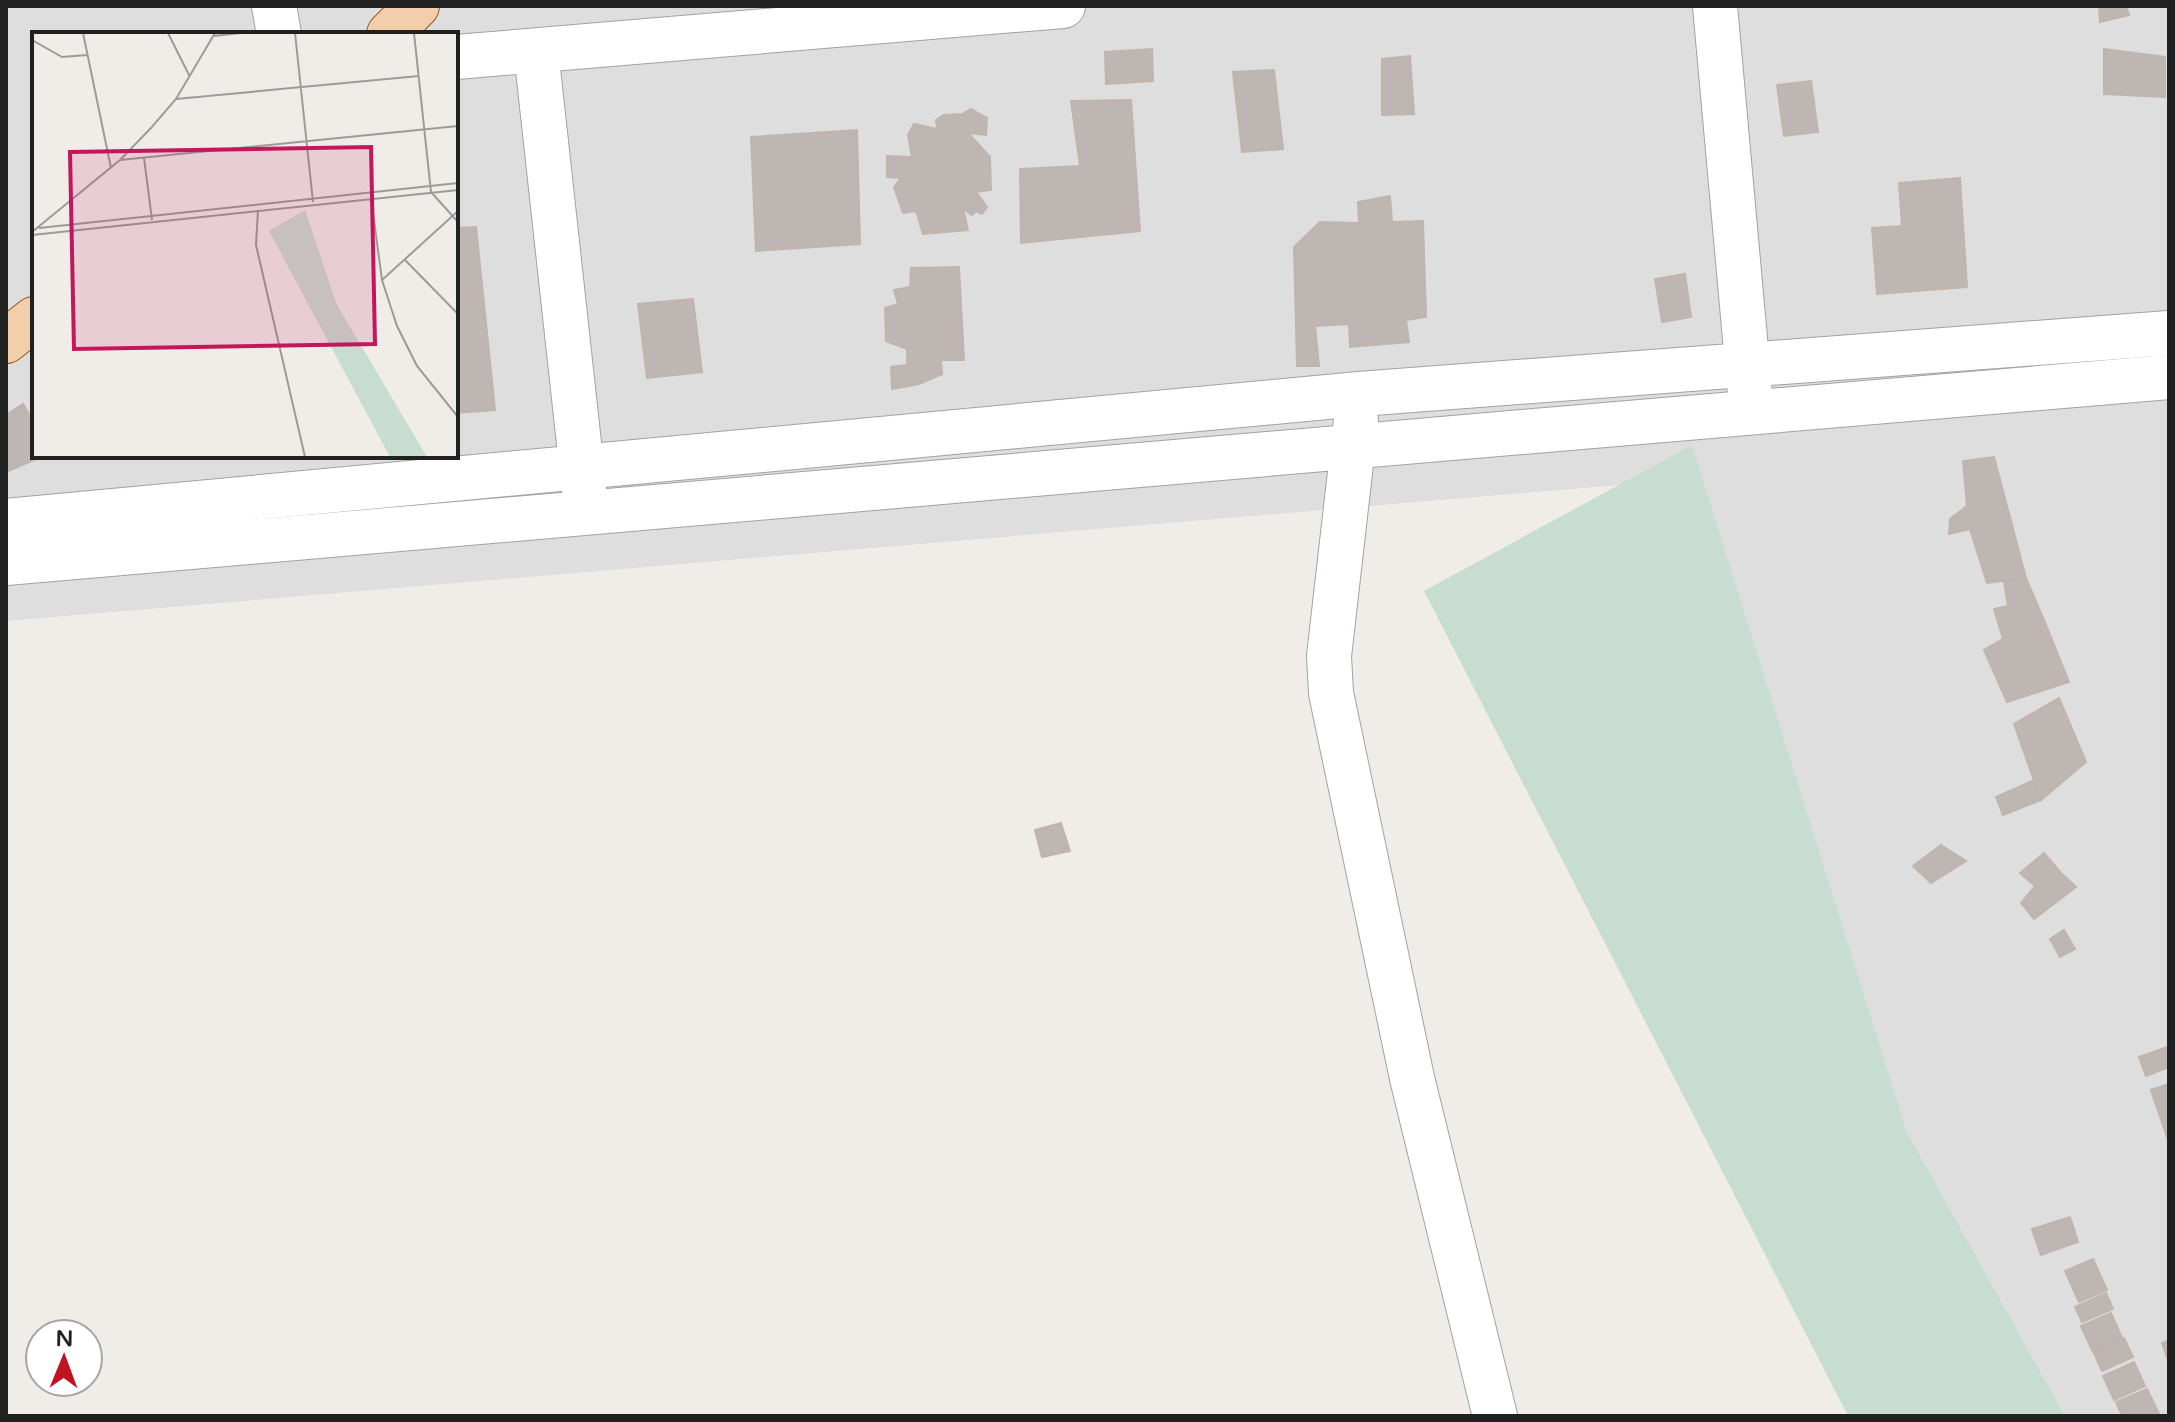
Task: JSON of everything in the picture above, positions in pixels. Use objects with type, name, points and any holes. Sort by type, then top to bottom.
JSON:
[{"type":"main road","points":[[391,32],[417,6]]},
{"type":"main road","points":[[6,341],[32,321]]},
{"type":"street","points":[[274,6],[279,32]]},
{"type":"street","points":[[458,57],[1063,6]]},
{"type":"street","points":[[1715,6],[1752,413]]},
{"type":"street","points":[[536,51],[587,511]]},
{"type":"street","points":[[6,521],[1359,394],[2168,333],[2169,346]]},
{"type":"street","points":[[6,563],[2169,377]]},
{"type":"street","points":[[1359,394],[1329,656],[1331,693],[1412,1078],[1495,1416]]},
{"type":"shaded area","points":[[6,6],[2169,6],[2169,1416],[2065,1416],[1907,1132],[1702,478],[6,621]]},
{"type":"green space","points":[[1692,445],[1907,1132],[2065,1416],[1848,1416],[1424,591]]},
{"type":"building","points":[[2099,6],[2126,6],[2129,15],[2100,22]]},
{"type":"building","points":[[1152,49],[1153,81],[1106,84],[1105,52]]},
{"type":"building","points":[[2104,49],[2165,57],[2165,97],[2104,94]]},
{"type":"building","points":[[1410,56],[1414,114],[1382,115],[1382,59]]},
{"type":"building","points":[[1274,70],[1283,149],[1242,152],[1233,72]]},
{"type":"building","points":[[1811,81],[1818,132],[1784,136],[1777,85]]},
{"type":"building","points":[[1131,100],[1140,231],[1021,243],[1020,169],[1080,166],[1071,101]]},
{"type":"building","points":[[971,109],[987,118],[986,135],[968,133],[990,157],[991,190],[976,192],[987,207],[982,214],[976,211],[972,215],[963,209],[968,230],[923,234],[916,211],[903,213],[894,187],[901,178],[887,177],[887,156],[912,157],[908,135],[914,124],[937,129],[936,120],[944,115],[962,114]]},
{"type":"building","points":[[857,130],[860,244],[756,251],[751,137]]},
{"type":"building","points":[[1960,178],[1967,287],[1877,294],[1872,228],[1902,226],[1899,183]]},
{"type":"building","points":[[1390,196],[1392,222],[1423,221],[1426,317],[1406,320],[1409,342],[1350,347],[1349,324],[1315,326],[1319,366],[1297,366],[1294,247],[1320,222],[1359,223],[1358,202]]},
{"type":"building","points":[[476,227],[495,410],[458,413],[458,228]]},
{"type":"building","points":[[959,267],[964,360],[941,360],[942,374],[919,384],[892,389],[891,367],[907,365],[907,349],[886,341],[885,308],[898,304],[894,290],[910,287],[911,268]]},
{"type":"building","points":[[1685,274],[1691,317],[1662,322],[1655,279]]},
{"type":"building","points":[[693,299],[702,372],[647,378],[638,304]]},
{"type":"building","points":[[23,404],[32,419],[32,458],[38,458],[6,472],[6,415]]},
{"type":"building","points":[[1994,457],[2026,578],[1987,583],[1970,529],[1949,534],[1950,519],[1967,506],[1963,461]]},
{"type":"building","points":[[81,458],[164,458],[164,459]]},
{"type":"building","points":[[2026,578],[2046,625],[2003,639],[1994,609],[2008,606],[2004,581]]},
{"type":"building","points":[[2046,625],[2069,682],[2007,702],[1984,650],[2003,639]]},
{"type":"building","points":[[2059,698],[2086,762],[2041,800],[2014,724]]},
{"type":"building","points":[[2034,780],[2041,800],[2003,815],[1996,797]]},
{"type":"building","points":[[1061,823],[1070,851],[1042,857],[1035,830]]},
{"type":"building","points":[[1941,845],[1966,861],[1931,883],[1913,866]]},
{"type":"building","points":[[2044,853],[2061,873],[2035,886],[2020,873]]},
{"type":"building","points":[[2061,873],[2076,887],[2034,919],[2021,903],[2035,886]]},
{"type":"building","points":[[2064,930],[2075,949],[2060,957],[2050,939]]},
{"type":"building","points":[[2167,1047],[2169,1067],[2146,1076],[2139,1057]]},
{"type":"building","points":[[2169,1084],[2169,1143],[2151,1090]]},
{"type":"building","points":[[2070,1217],[2078,1242],[2041,1255],[2032,1229]]},
{"type":"building","points":[[2093,1259],[2107,1290],[2079,1302],[2065,1271]]},
{"type":"building","points":[[2106,1293],[2113,1309],[2082,1322],[2075,1307]]},
{"type":"building","points":[[2111,1313],[2122,1338],[2092,1350],[2081,1326]]},
{"type":"building","points":[[2124,1338],[2133,1357],[2102,1371],[2093,1351]]},
{"type":"building","points":[[2169,1340],[2169,1363],[2162,1343]]},
{"type":"building","points":[[2134,1362],[2145,1386],[2114,1400],[2103,1376]]},
{"type":"building","points":[[2147,1389],[2160,1416],[2122,1416],[2116,1402]]}]
